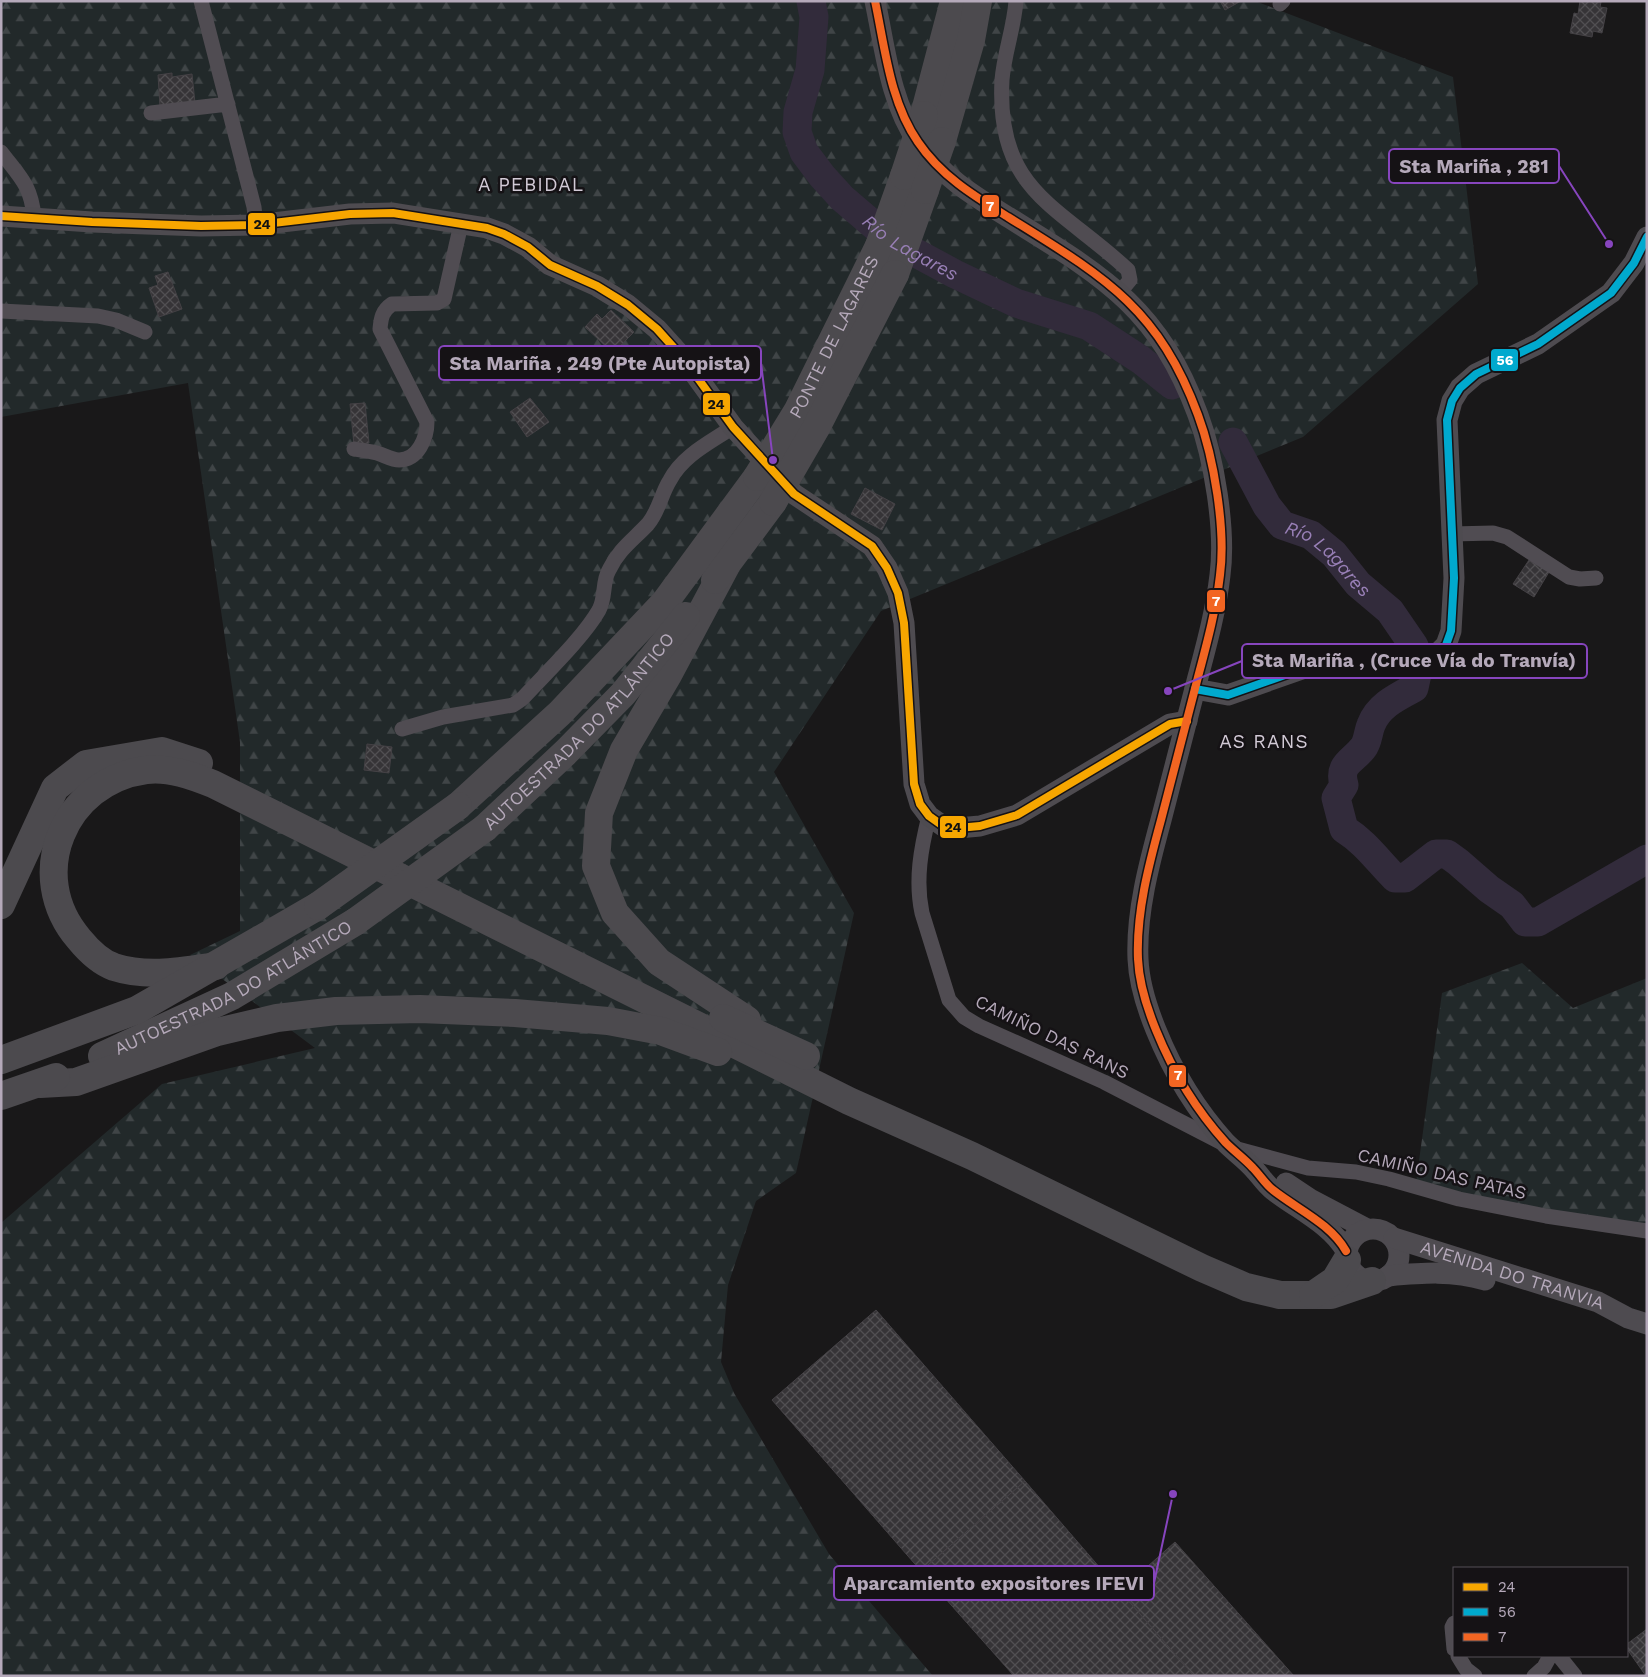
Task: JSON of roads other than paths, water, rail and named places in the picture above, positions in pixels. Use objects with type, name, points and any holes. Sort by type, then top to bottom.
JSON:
[{"type":"highway","name":"PONTE DE LAGARES","points":[[757,477],[798,410],[878,246],[924,115],[970,4]]},
{"type":"highway","name":"PONTE DE LAGARES","points":[[773,502],[816,428],[895,274],[942,141],[971,40],[970,4]]},
{"type":"highway","name":"AUTOESTRADA DO ATLÁNTICO","points":[[1,1060],[137,1010],[318,906],[458,806],[560,713],[665,602],[757,477]]},
{"type":"highway","name":"AUTOESTRADA DO ATLÁNTICO","points":[[1,1096],[40,1084],[232,996],[355,922],[485,828],[565,753],[623,694],[726,566],[773,502]]},
{"type":"highway","points":[[726,566],[668,675],[624,750],[599,813],[596,866],[615,913],[659,962],[806,1056],[972,1156]]},
{"type":"highway","points":[[1,906],[55,788],[86,764],[162,751],[242,777],[626,973],[806,1056]]},
{"type":"highway","points":[[216,966],[163,973],[140,972],[113,967],[91,953],[73,933],[62,913],[54,888],[56,849],[71,815],[97,788],[130,773],[148,770],[193,776],[213,784],[849,1101],[972,1156],[1202,1268],[1246,1287],[1280,1295],[1313,1295],[1345,1292],[1380,1279]]},
{"type":"highway","points":[[40,1084],[76,1082],[217,1032],[277,1018],[336,1011],[420,1009],[515,1013],[608,1021],[661,1031],[716,1051],[781,1079],[849,1101]]},
{"type":"highway","points":[[1313,1295],[1335,1280],[1346,1256]]},
{"type":"main road","points":[[875,1],[895,95],[905,120],[918,143],[959,186],[1086,265],[1120,292],[1144,317],[1174,360],[1198,416],[1212,465],[1220,520],[1221,572],[1213,618],[1153,850],[1145,890],[1138,960],[1144,996],[1155,1029],[1172,1066],[1208,1122],[1230,1147],[1252,1167],[1269,1187],[1339,1238],[1356,1276],[1380,1279],[1398,1263],[1399,1254],[1394,1238],[1382,1230],[1367,1228],[1310,1199],[1277,1177],[1252,1167]]},
{"type":"main road","points":[[1,216],[191,225],[256,224],[350,214],[384,214],[461,224],[487,228],[504,234],[528,247],[550,265],[597,286],[628,305],[657,329],[684,359],[733,427],[794,494],[872,546],[887,568],[898,592],[904,623],[914,784],[920,804],[929,816],[943,826],[958,828],[980,826],[1017,815],[1170,724],[1186,722]]},
{"type":"main road","points":[[1195,689],[1228,695],[1336,657],[1358,655],[1410,663],[1438,654],[1446,645],[1451,630],[1454,578],[1447,420],[1452,401],[1460,388],[1476,374],[1538,344],[1611,293],[1634,263],[1647,237]]},
{"type":"main road","points":[[1346,1256],[1353,1237],[1367,1228]]},
{"type":"main road","name":"AVENIDA DO TRANVIA","points":[[1394,1238],[1598,1302],[1637,1321]]},
{"type":"main road","name":"AVENIDA DO TRANVIA","points":[[1380,1279],[1429,1272],[1466,1275],[1595,1314],[1637,1321]]},
{"type":"street","points":[[201,1],[254,207],[256,224]]},
{"type":"street","points":[[1016,1],[1002,79],[1005,135],[1013,160],[1027,183],[1045,202],[1128,270],[1130,280],[1120,292]]},
{"type":"street","points":[[150,113],[228,104]]},
{"type":"street","points":[[1,152],[28,188],[32,197],[34,217]]},
{"type":"street","points":[[354,448],[378,453],[397,460],[407,459],[419,449],[427,433],[427,422],[380,329],[381,319],[385,308],[392,304],[437,303],[444,299],[461,224]]},
{"type":"street","points":[[1,311],[98,316],[116,320],[145,332]]},
{"type":"street","points":[[402,729],[443,717],[514,705],[522,699],[591,622],[604,598],[607,572],[620,550],[648,523],[656,512],[670,480],[683,461],[733,427]]},
{"type":"street","points":[[1452,534],[1492,533],[1506,538],[1569,577],[1580,579],[1596,578]]},
{"type":"street","name":"CAMIÑO DAS RANS","points":[[929,816],[920,854],[919,900],[949,1000],[957,1010],[979,1026],[1104,1082],[1230,1147]]},
{"type":"street","name":"CAMIÑO DAS PATAS","points":[[1230,1147],[1308,1168],[1356,1172],[1390,1179],[1459,1200],[1546,1216],[1647,1231]]},
{"type":"street","points":[[1453,1625],[1453,1638]]},
{"type":"street","points":[[1459,1657],[1466,1669],[1475,1676]]},
{"type":"street","points":[[1534,1676],[1544,1667],[1549,1657]]},
{"type":"street","points":[[1560,1657],[1575,1676]]},
{"type":"waterway","name":"Río Lagares","points":[[811,1],[814,17],[810,70],[798,112],[797,132],[804,152],[842,198],[890,239],[955,274],[1016,303],[1089,326],[1141,360],[1172,385]]},
{"type":"waterway","name":"Río Lagares","points":[[1233,442],[1267,506],[1282,525],[1311,535],[1334,554],[1358,584],[1390,611],[1414,646]]},
{"type":"waterway","name":"Río Lagares","points":[[1417,674],[1414,688],[1383,707],[1374,718],[1365,746],[1344,768],[1344,785],[1336,798],[1344,829],[1365,846],[1395,878],[1405,878],[1436,854],[1447,854],[1489,889],[1512,905],[1525,922],[1538,922],[1647,859]]},
{"type":"place","name":"Sta Mariña , 281","points":[[1609,244]]},
{"type":"place","name":"Sta Mariña , 249 (Pte Autopista)","points":[[773,460]]},
{"type":"place","name":"Sta Mariña , (Cruce Vía do Tranvía)","points":[[1168,691]]},
{"type":"place","name":"Aparcamiento expositores IFEVI","points":[[1173,1494]]},
{"type":"district","name":"A PEBIDAL","points":[[531,184]]},
{"type":"district","name":"AS RANS","points":[[1264,741]]}]
